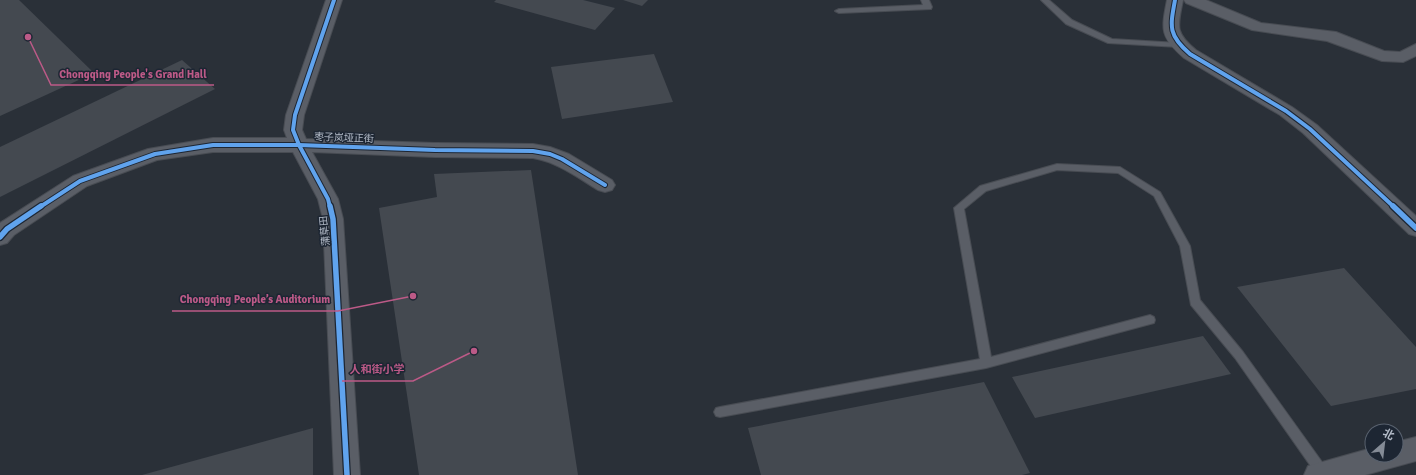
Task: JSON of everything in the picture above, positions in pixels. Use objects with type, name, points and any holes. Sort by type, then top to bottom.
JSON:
[{"type":"street","name":"蒲草田","points":[[334,0],[295,115],[293,130],[299,145],[328,199],[333,219],[347,475]]},
{"type":"street","points":[[1175,0],[1170,29],[1172,37],[1179,45],[1190,54],[1286,111],[1310,129],[1416,228]]},
{"type":"street","points":[[1192,0],[1258,27],[1330,36],[1382,56],[1403,57],[1416,49]]},
{"type":"street","name":"枣子岚垭正街","points":[[0,237],[7,229],[80,181],[155,154],[213,146],[299,145],[435,150],[533,151],[550,154],[562,159],[606,185]]},
{"type":"street","points":[[1404,452],[1416,449]]},
{"type":"street","points":[[1320,474],[1364,463]]},
{"type":"lane","points":[[839,11],[928,7],[925,0]]},
{"type":"lane","points":[[1044,0],[1069,22],[1111,41],[1179,45]]},
{"type":"lane","points":[[986,363],[959,208],[984,188],[1058,167],[1120,170],[1157,194],[1185,246],[1194,302],[1239,355],[1320,474]]},
{"type":"lane","points":[[720,412],[986,363],[1150,320]]},
{"type":"building","points":[[0,0],[19,0],[94,73],[0,116]]},
{"type":"building","points":[[496,0],[583,0],[615,8],[595,30],[494,2]]},
{"type":"building","points":[[623,0],[648,0],[642,6]]},
{"type":"building","points":[[654,54],[673,102],[562,119],[551,67]]},
{"type":"building","points":[[182,60],[215,89],[0,197],[0,147]]},
{"type":"building","points":[[531,170],[578,475],[419,475],[379,208],[437,197],[434,174]]},
{"type":"building","points":[[1344,268],[1416,347],[1416,389],[1331,406],[1237,287]]},
{"type":"building","points":[[1203,336],[1231,374],[1035,418],[1012,377]]},
{"type":"building","points":[[984,382],[1030,473],[1022,475],[761,475],[748,428]]},
{"type":"building","points":[[313,428],[313,475],[142,475]]},
{"type":"cycle path","points":[[334,0],[295,115],[293,130],[299,145],[328,199],[333,219],[347,475]]},
{"type":"cycle path","points":[[1175,0],[1171,30],[1176,41],[1182,47],[1190,54],[1286,111],[1310,129],[1416,228]]},
{"type":"cycle path","points":[[0,237],[7,229],[80,181],[155,154],[213,145],[299,145],[435,150],[533,151],[550,154],[562,159],[605,185]]},
{"type":"place","name":"Chongqing People's Grand Hall","points":[[28,37]]},
{"type":"place","name":"Chongqing People’s Auditorium","points":[[413,296]]},
{"type":"place","name":"人和街小学","points":[[474,351]]}]
